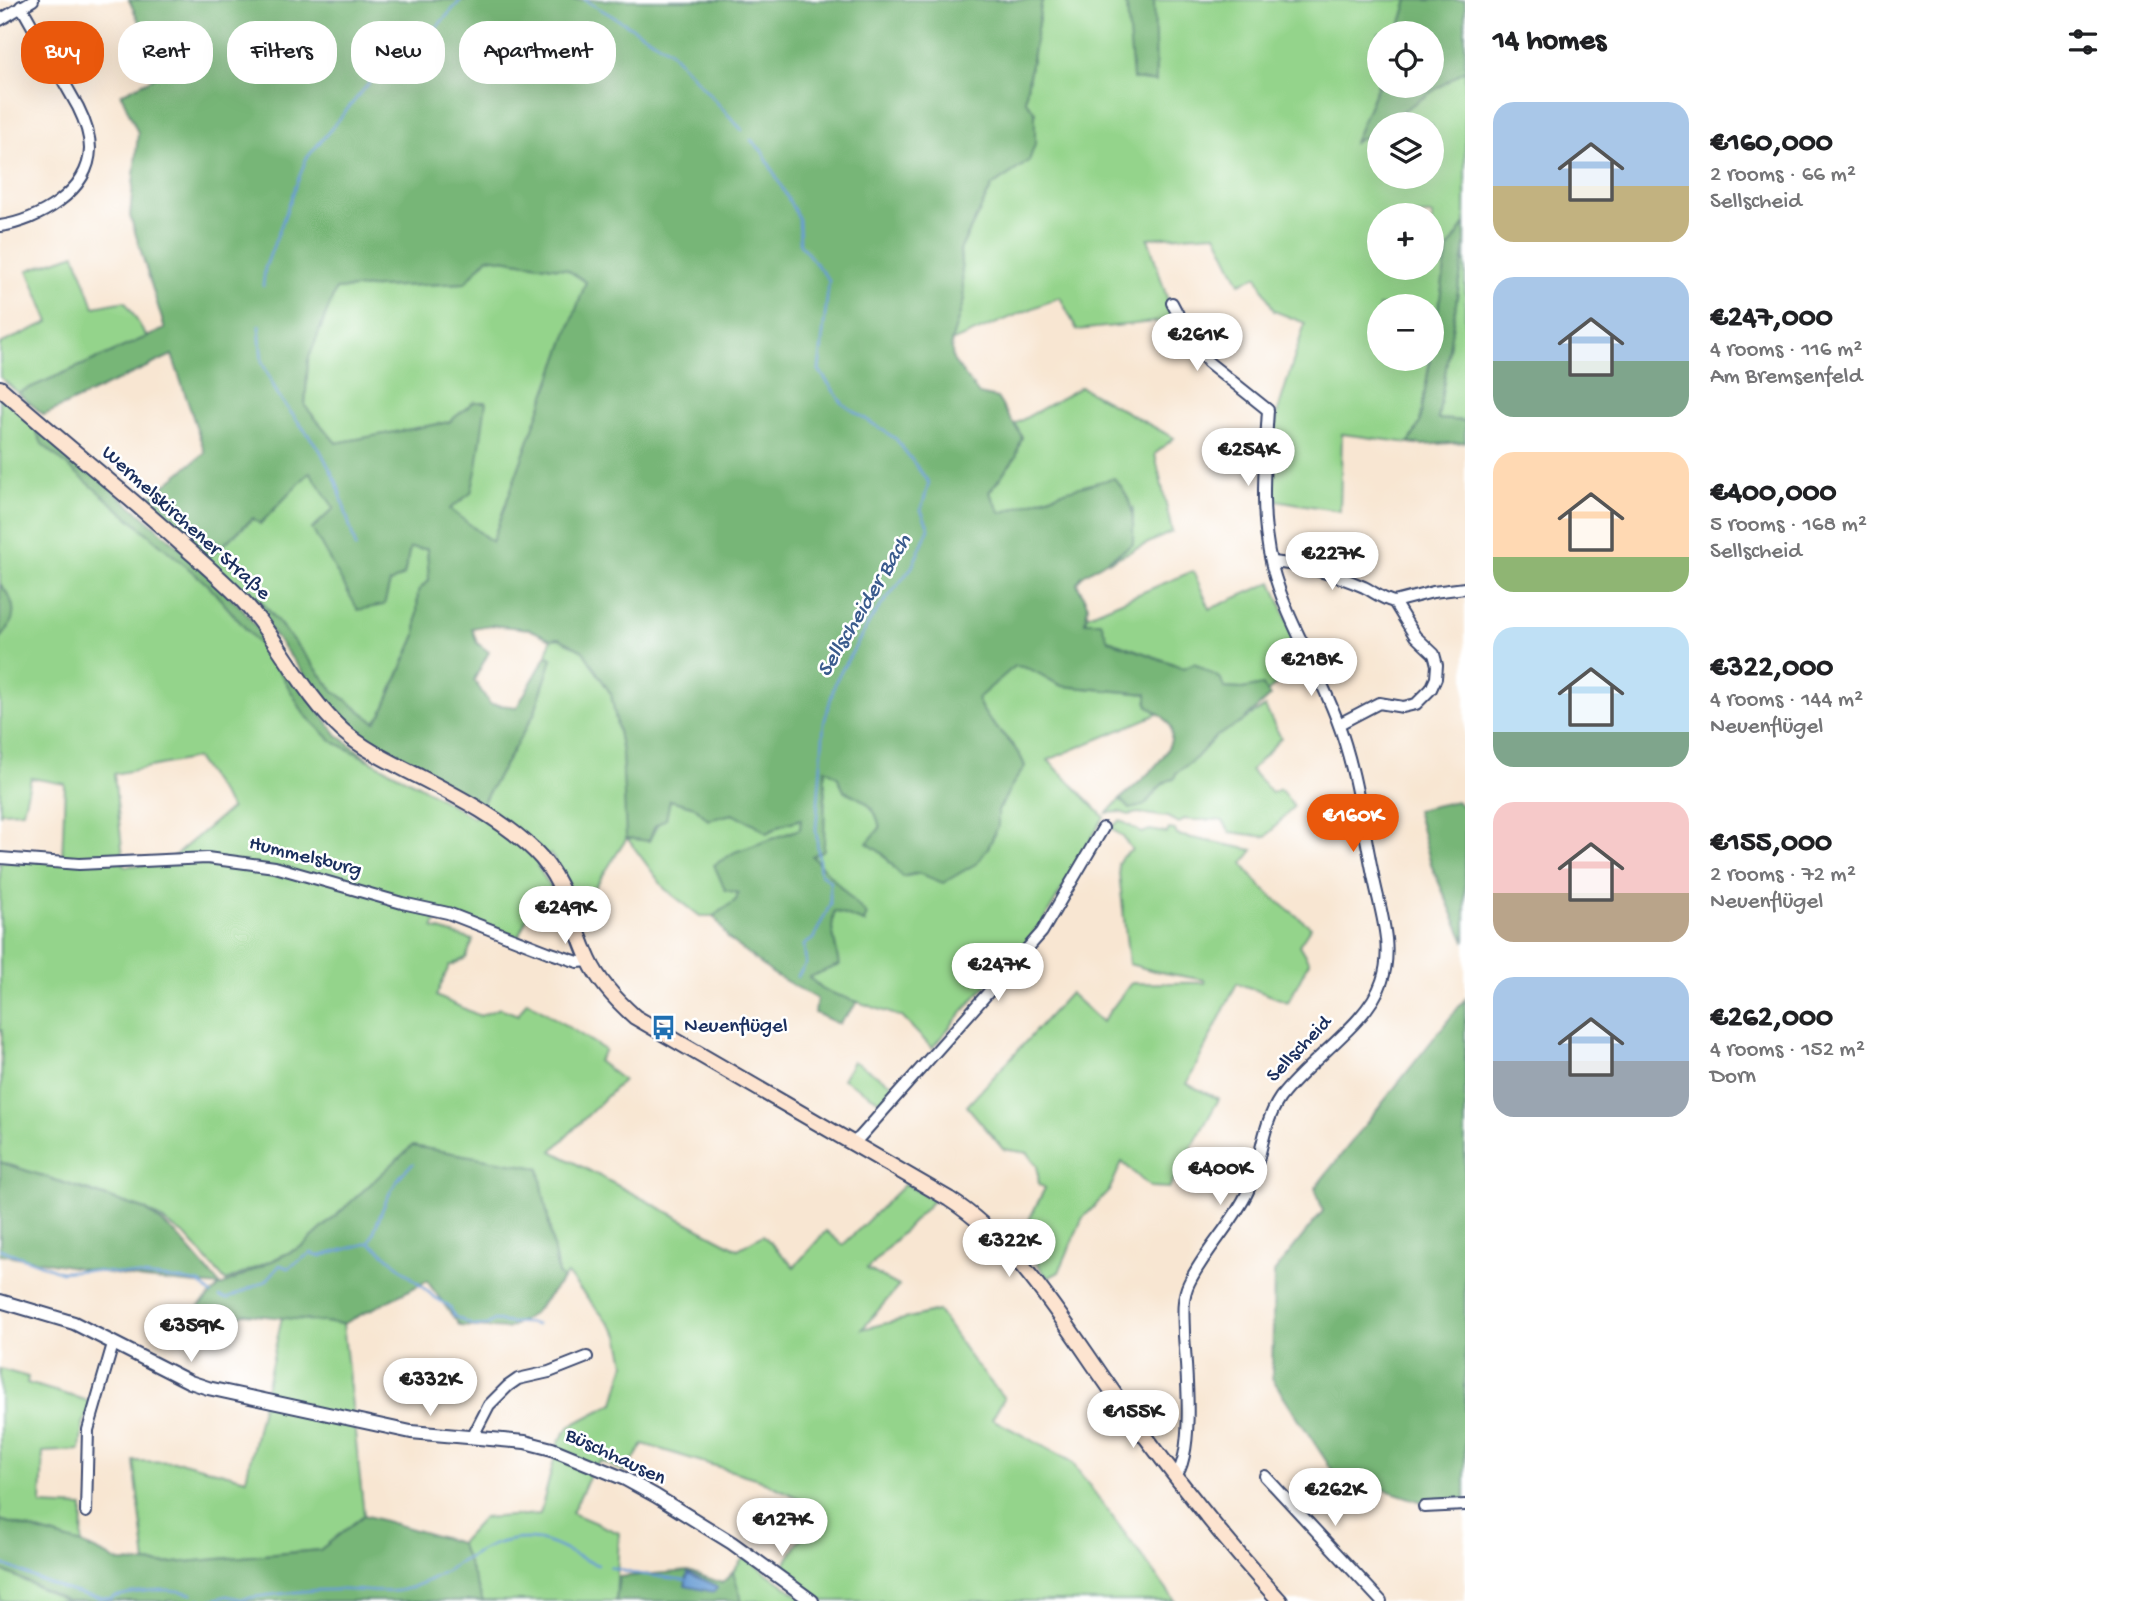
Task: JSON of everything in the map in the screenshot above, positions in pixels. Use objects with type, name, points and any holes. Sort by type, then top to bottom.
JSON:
[{"type":"main road","name":"Wermelskirchener Straße","points":[[0,388],[230,589],[265,628],[319,705],[349,736],[384,759],[495,820],[534,850],[556,880],[589,961]]},
{"type":"main road","points":[[589,961],[612,995],[644,1023],[949,1199],[992,1232],[1031,1279],[1175,1477],[1280,1601]]},
{"type":"street","points":[[0,20],[33,0]]},
{"type":"street","points":[[0,226],[31,218],[54,206],[81,175],[90,152],[89,138],[78,107],[21,6]]},
{"type":"street","name":"Sellscheid","points":[[1172,303],[1194,345],[1208,362],[1268,410],[1264,503],[1272,562],[1296,631],[1339,724],[1358,799],[1385,929],[1387,957],[1378,991],[1369,1006],[1310,1065],[1277,1104],[1266,1127],[1246,1194],[1201,1261],[1186,1289],[1186,1443],[1182,1466],[1175,1477]]},
{"type":"street","points":[[1272,562],[1301,565],[1364,587],[1394,602],[1415,636],[1433,653],[1438,672],[1431,689],[1416,704],[1403,706],[1379,703],[1339,724]]},
{"type":"street","points":[[1394,602],[1433,592],[1465,588]]},
{"type":"street","points":[[852,1143],[1042,932],[1102,828]]},
{"type":"street","name":"Hummelsburg","points":[[0,858],[79,864],[207,858],[289,869],[402,903],[448,913],[556,955],[578,962],[589,961]]},
{"type":"street","name":"Büschhausen","points":[[0,1301],[57,1316],[190,1382],[386,1427],[436,1436],[526,1441],[564,1454],[625,1479],[732,1543],[812,1601]]},
{"type":"street","points":[[86,1512],[88,1430],[113,1344]]},
{"type":"street","points":[[472,1438],[489,1405],[508,1386],[518,1380],[587,1357]]},
{"type":"street","points":[[1107,1416],[1120,1403]]},
{"type":"street","points":[[1265,1476],[1381,1601]]},
{"type":"street","points":[[1424,1507],[1465,1505]]},
{"type":"green space","points":[[129,0],[1042,0],[1025,100],[1035,112],[1035,144],[1029,161],[992,186],[960,250],[964,300],[951,342],[953,360],[979,394],[997,398],[1022,437],[1016,457],[989,492],[1001,513],[1068,490],[1114,478],[1129,501],[1133,544],[1082,576],[1077,583],[1088,606],[1085,622],[1101,622],[1108,640],[1184,668],[1194,663],[1221,679],[1224,688],[1242,689],[1263,685],[1270,696],[1242,722],[1215,737],[1196,758],[1176,773],[1174,779],[1161,785],[1144,804],[1129,809],[1120,799],[1158,763],[1171,740],[1171,729],[1163,717],[1147,704],[1147,694],[1062,686],[1034,671],[1015,666],[977,699],[987,717],[1015,748],[1025,766],[998,811],[998,826],[988,848],[977,863],[943,883],[918,873],[902,877],[883,854],[867,843],[880,828],[876,814],[863,800],[844,791],[837,776],[825,769],[824,850],[812,856],[867,915],[864,922],[834,911],[832,928],[839,965],[809,977],[823,990],[858,1002],[839,1024],[815,1013],[817,999],[772,973],[728,938],[714,916],[736,900],[738,893],[725,890],[714,865],[735,852],[800,829],[801,819],[767,833],[755,824],[732,814],[708,820],[695,807],[670,800],[666,819],[655,826],[649,841],[626,838],[622,752],[611,694],[583,651],[559,638],[551,639],[529,629],[491,625],[472,628],[477,643],[489,652],[474,680],[490,704],[517,707],[547,655],[552,659],[534,714],[481,805],[387,755],[344,727],[250,603],[257,596],[334,691],[375,722],[382,713],[416,635],[418,591],[429,580],[427,549],[410,548],[404,575],[390,583],[384,605],[358,610],[312,529],[334,508],[310,472],[260,524],[253,518],[205,561],[142,503],[205,453],[172,355],[44,415],[18,393],[165,329],[130,216],[138,133],[121,94],[141,84],[213,84],[213,21],[139,21]],"holes":[[[488,257],[566,269],[586,282],[492,542],[450,509],[471,493],[486,402],[474,402],[449,422],[336,443],[305,406],[308,360],[336,289],[465,283]]]},
{"type":"green space","points":[[1042,0],[1124,0],[1156,81],[1154,0],[1408,0],[1402,21],[1367,21],[1367,98],[1372,98],[1355,141],[1367,134],[1367,189],[1444,189],[1444,112],[1400,112],[1422,98],[1444,98],[1444,84],[1465,70],[1465,224],[1448,249],[1444,275],[1444,203],[1367,203],[1367,280],[1443,280],[1441,294],[1367,294],[1367,371],[1428,371],[1420,423],[1409,443],[1342,434],[1340,511],[1270,499],[1277,414],[1305,323],[1274,311],[1257,276],[1240,283],[1216,234],[1148,238],[1174,320],[1077,330],[1060,297],[951,342],[964,300],[960,250],[992,186],[1029,161],[1025,100]]},
{"type":"green space","points":[[1124,0],[1154,0],[1156,82],[1133,79]]},
{"type":"green space","points":[[1408,0],[1465,0],[1465,70],[1444,84],[1444,21],[1402,21]]},
{"type":"green space","points":[[1372,98],[1422,98],[1401,112],[1367,112],[1367,134],[1354,143]]},
{"type":"green space","points":[[1465,224],[1465,246],[1438,419],[1465,421],[1465,442],[1422,445],[1409,443],[1420,423],[1428,371],[1444,371],[1444,294],[1441,294],[1448,249]]},
{"type":"green space","points":[[1465,246],[1465,421],[1438,419]]},
{"type":"green space","points":[[75,254],[94,307],[125,301],[147,337],[18,393],[0,377],[0,344],[49,322],[28,270]]},
{"type":"green space","points":[[488,257],[566,269],[586,282],[492,542],[450,509],[474,402],[449,422],[336,443],[305,407],[308,360],[336,289],[465,283]]},
{"type":"green space","points":[[1081,387],[1174,438],[1155,454],[1172,532],[1108,562],[1133,544],[1133,508],[1068,490],[1001,513],[989,492],[1000,479],[1022,437],[1015,424]]},
{"type":"green space","points":[[0,393],[208,585],[273,660],[304,714],[332,741],[418,785],[474,818],[534,714],[552,659],[547,655],[551,639],[559,638],[583,651],[611,694],[622,752],[627,838],[581,909],[550,854],[537,866],[554,892],[564,915],[534,902],[518,938],[440,913],[433,928],[473,940],[466,958],[449,966],[436,996],[480,1016],[500,1008],[518,1015],[527,1001],[605,1050],[598,1061],[623,1080],[552,1151],[738,1249],[763,1235],[794,1267],[826,1231],[843,1245],[905,1184],[934,1200],[867,1269],[899,1286],[862,1329],[938,1311],[972,1360],[1004,1398],[992,1419],[1071,1461],[1175,1601],[820,1601],[780,1572],[820,1508],[758,1479],[643,1444],[626,1473],[601,1461],[592,1471],[572,1513],[619,1533],[616,1601],[483,1601],[460,1543],[483,1518],[540,1514],[559,1441],[570,1426],[614,1403],[625,1363],[619,1335],[567,1274],[563,1279],[558,1275],[539,1168],[412,1146],[303,1246],[226,1281],[186,1236],[147,1210],[0,1162],[0,862],[62,860],[65,784],[31,778],[23,811],[1,812],[0,815],[0,639],[10,625],[13,612],[10,598],[0,584]],"holes":[[[196,758],[231,808],[165,864],[124,866],[114,774]]]},
{"type":"green space","points":[[36,425],[177,545],[243,609],[337,735],[373,762],[332,741],[304,714],[273,660],[208,585],[42,444]]},
{"type":"green space","points":[[310,472],[390,583],[404,575],[410,547],[427,549],[429,580],[418,591],[416,635],[382,713],[375,722],[334,691],[257,596],[250,603],[205,561],[254,518],[260,524]]},
{"type":"green space","points":[[1193,571],[1210,609],[1272,582],[1304,661],[1267,692],[1263,685],[1242,689],[1224,688],[1169,662],[1108,640],[1085,622],[1086,616]]},
{"type":"green space","points":[[0,584],[10,598],[14,612],[10,625],[0,639]]},
{"type":"green space","points":[[1015,665],[1034,671],[1062,686],[1147,694],[1147,704],[1158,714],[1048,760],[1104,817],[1038,930],[932,1048],[902,1017],[823,990],[808,977],[839,965],[832,928],[834,910],[864,922],[812,855],[824,849],[825,768],[837,776],[844,791],[863,800],[872,809],[880,828],[868,843],[883,854],[902,877],[977,863],[988,848],[998,826],[998,811],[1025,766],[1015,748],[981,708],[977,698]]},
{"type":"green space","points":[[1265,707],[1281,738],[1251,770],[1272,793],[1280,789],[1294,806],[1266,837],[1230,832],[1223,821],[1218,820],[1184,819],[1179,823],[1167,817],[1107,813],[1120,799],[1129,809],[1144,804],[1161,785],[1174,779],[1176,773],[1196,758],[1215,737]]},
{"type":"green space","points":[[670,800],[695,807],[708,820],[732,814],[755,824],[767,833],[801,819],[800,829],[782,837],[738,892],[736,900],[714,916],[700,916],[665,889],[627,838],[649,841]]},
{"type":"green space","points":[[1456,801],[1465,808],[1465,942],[1432,867],[1416,810]]},
{"type":"green space","points":[[1120,820],[1142,833],[1150,830],[1167,833],[1169,829],[1175,830],[1177,835],[1253,850],[1243,863],[1249,872],[1274,898],[1311,927],[1299,945],[1309,962],[1288,1002],[1237,983],[1187,1084],[1219,1099],[1169,1188],[1150,1187],[1122,1162],[1109,1191],[1082,1219],[1059,1272],[1048,1278],[1019,1240],[1045,1188],[1039,1184],[1037,1166],[1028,1153],[1003,1149],[967,1106],[1070,993],[1102,1022],[1131,983],[1205,983],[1204,980],[1129,964],[1118,864],[1121,858],[1132,850],[1123,837],[1111,828]]},
{"type":"green space","points":[[1465,999],[1465,1499],[1422,1502],[1334,1473],[1272,1378],[1274,1272],[1323,1211],[1315,1188]]},
{"type":"green space","points":[[853,1061],[894,1085],[884,1103],[843,1079]]},
{"type":"green space","points":[[412,1146],[539,1168],[558,1274],[563,1279],[533,1314],[507,1329],[460,1326],[427,1281],[343,1324],[245,1314],[206,1328],[174,1330],[220,1286],[143,1279],[0,1254],[0,1162],[146,1210],[176,1234],[221,1286],[303,1246]]},
{"type":"green space","points":[[282,1317],[343,1324],[364,1515],[320,1550],[162,1564],[146,1563],[134,1461],[183,1462],[246,1479]]},
{"type":"green space","points":[[0,1369],[28,1377],[27,1383],[92,1402],[83,1424],[80,1450],[43,1452],[41,1505],[83,1507],[82,1544],[0,1520]]},
{"type":"green space","points":[[364,1515],[460,1543],[483,1601],[67,1601],[0,1569],[0,1520],[82,1544],[120,1562],[162,1564],[320,1550]]},
{"type":"green space","points":[[744,1557],[806,1601],[742,1601],[733,1572]]},
{"type":"green space","points":[[0,1569],[67,1601],[0,1601]]},
{"type":"green space","points":[[688,1571],[722,1583],[733,1572],[742,1601],[616,1601],[619,1577]]},
{"type":"water","points":[[688,1573],[717,1588],[714,1592],[685,1586]]},
{"type":"waterway","points":[[263,286],[265,268],[306,159],[375,76],[417,49],[461,0]]},
{"type":"waterway","name":"Sellscheider Bach","points":[[585,0],[668,49],[742,130]]},
{"type":"waterway","name":"Sellscheider Bach","points":[[751,140],[762,151],[799,219],[800,244],[829,280],[819,370],[843,404],[896,439],[929,483],[921,510],[929,528],[912,567],[873,616],[836,680],[824,723],[816,829],[820,873],[830,881],[830,905],[813,939],[804,945],[806,964],[797,977]]},
{"type":"waterway","points":[[259,326],[262,362],[279,397],[320,450],[337,483],[356,547]]},
{"type":"waterway","points":[[370,1242],[392,1189],[405,1170],[413,1164]]},
{"type":"waterway","points":[[220,1297],[227,1299],[266,1281],[280,1265],[288,1268],[311,1253],[321,1256],[369,1243],[450,1307],[454,1316],[474,1326],[487,1325],[494,1320],[537,1325]]},
{"type":"waterway","points":[[0,1249],[61,1272],[85,1270],[184,1280],[200,1283],[211,1294]]},
{"type":"waterway","points":[[207,1601],[227,1596],[241,1599],[321,1590],[402,1590],[437,1576],[484,1549],[519,1539],[547,1542],[598,1565]]},
{"type":"waterway","points":[[0,1563],[54,1585],[96,1597],[111,1599],[153,1590],[191,1594]]},
{"type":"waterway","points":[[610,1567],[631,1573],[686,1580]]},
{"type":"waterway","points":[[198,1599],[206,1601]]},
{"type":"place","name":"Neuenflügel","points":[[664,1027]]}]
